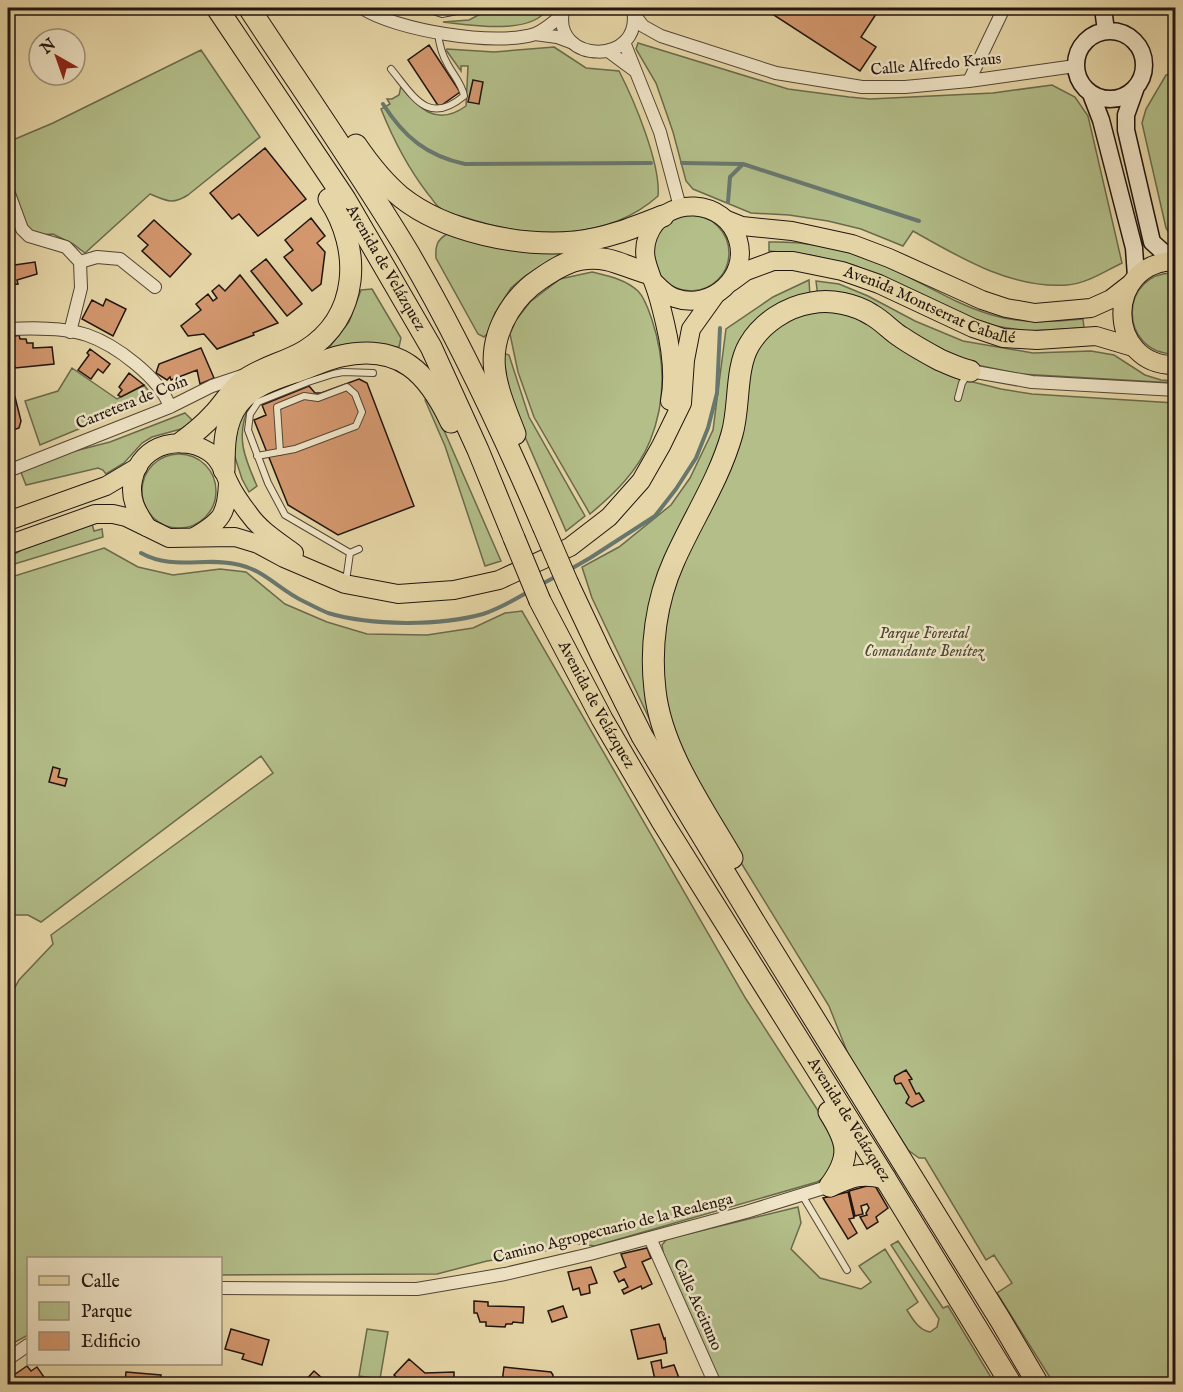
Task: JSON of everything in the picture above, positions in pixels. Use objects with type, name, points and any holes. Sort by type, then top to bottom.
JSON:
[{"type":"highway","name":"Avenida de Velázquez","points":[[217,8],[345,199],[431,347],[478,450],[540,601],[602,719],[663,823],[1011,1384]]},
{"type":"highway","name":"Avenida de Velázquez","points":[[249,8],[367,186],[408,254],[461,351],[523,479],[568,584],[642,736],[1038,1384]]},
{"type":"highway","points":[[264,8],[372,168],[400,196],[423,212],[476,232],[506,239],[541,243],[576,242],[621,232],[671,211]]},
{"type":"highway","points":[[182,442],[215,414],[229,393],[243,382],[269,366],[305,351],[327,333],[342,311],[351,284],[350,246],[339,214],[271,112],[259,70]]},
{"type":"highway","points":[[523,479],[516,435],[500,396],[494,366],[495,343],[501,323],[514,302],[533,283],[557,267],[580,259],[621,262],[651,277]]},
{"type":"highway","points":[[758,928],[752,892],[669,744],[660,719],[653,661],[655,627],[673,562],[716,480],[733,432],[742,365],[748,346],[775,317],[794,307],[813,302],[830,302],[852,306],[873,315],[919,349],[962,370],[970,371]]},
{"type":"highway","points":[[226,476],[224,438],[238,403],[250,392],[267,382],[341,364],[357,353],[382,354],[402,360],[416,369],[430,383],[445,408],[472,468],[512,533]]},
{"type":"highway","points":[[754,967],[765,1009],[842,1133],[845,1151],[843,1166],[830,1186]]},
{"type":"highway","points":[[830,1186],[854,1175],[871,1174],[885,1178]]},
{"type":"main road","points":[[1103,8],[1106,32]]},
{"type":"main road","points":[[1136,87],[1120,99],[1107,100],[1084,89],[1078,79],[1075,66],[1082,45],[1090,37],[1106,32],[1123,34],[1140,48],[1144,69],[1126,115],[1126,130],[1152,242],[1174,261]]},
{"type":"main road","points":[[1091,94],[1101,120],[1134,248],[1133,280],[1124,297],[1121,310],[1126,336],[1133,347]]},
{"type":"main road","points":[[12,544],[95,514],[113,514],[147,526],[169,538],[235,537],[258,544],[284,558],[345,584],[398,594],[454,590],[499,580],[570,547],[609,517],[641,482],[661,446],[682,403],[691,329],[736,273],[740,251],[734,230],[717,212],[693,205],[671,211],[654,225],[645,248],[645,261],[671,352],[672,389],[661,446]]},
{"type":"main road","name":"Avenida Montserrat Caballé","points":[[727,220],[742,226],[792,231],[852,244],[982,300],[1035,313],[1091,308],[1111,299],[1148,267],[1174,261]]},
{"type":"main road","name":"Avenida Montserrat Caballé","points":[[723,289],[746,271],[773,261],[793,261],[842,271],[973,328],[1003,338],[1037,340],[1096,336],[1133,347],[1157,363],[1176,365]]},
{"type":"main road","points":[[651,277],[663,291],[676,298],[689,301],[703,300],[723,289]]},
{"type":"main road","points":[[147,526],[136,511],[132,494],[133,478],[138,467],[152,451],[162,446],[182,442],[201,446],[216,457],[249,515],[261,528],[317,571]]},
{"type":"main road","points":[[8,521],[106,486],[138,467]]},
{"type":"main road","points":[[194,537],[212,527],[219,519],[227,502],[226,476]]},
{"type":"street","points":[[362,8],[374,16],[456,36],[497,38],[534,34],[557,37],[586,50],[597,52],[618,47],[627,38]]},
{"type":"street","points":[[969,81],[1004,8]]},
{"type":"street","points":[[633,10],[627,38],[636,72],[660,132],[671,211]]},
{"type":"street","name":"Calle Alfredo Kraus","points":[[633,10],[643,26],[662,36],[776,73],[862,87],[905,87],[969,81],[1075,66]]},
{"type":"street","points":[[534,34],[544,29],[563,11]]},
{"type":"street","points":[[563,11],[563,26],[575,44]]},
{"type":"street","name":"Calle Alfredo Kraus","points":[[627,38],[662,36]]},
{"type":"street","points":[[608,51],[636,72]]},
{"type":"street","points":[[8,191],[22,229],[29,236],[66,247],[80,262],[81,288],[70,332]]},
{"type":"street","points":[[80,262],[97,257],[120,259],[155,287]]},
{"type":"street","points":[[8,329],[37,328],[86,334],[134,363],[160,388],[170,407]]},
{"type":"street","name":"Carretera de Coín","points":[[8,471],[170,407],[212,386],[269,366]]},
{"type":"street","points":[[970,371],[1032,382],[1176,390]]},
{"type":"street","points":[[8,513],[41,511]]},
{"type":"street","name":"Camino Agropecuario de la Realenga","points":[[222,1288],[417,1289],[504,1274],[590,1254],[830,1186]]},
{"type":"street","name":"Calle Aceituno","points":[[650,1238],[715,1384]]},
{"type":"street","points":[[8,1359],[27,1346]]},
{"type":"lane","points":[[424,8],[442,14],[472,8]]},
{"type":"lane","points":[[391,69],[420,104],[434,109],[446,109],[457,102],[464,96],[463,88],[440,48],[438,32]]},
{"type":"lane","points":[[350,553],[285,515],[256,456],[248,430],[250,414],[258,402],[308,382],[341,364],[373,373]]},
{"type":"lane","points":[[958,398],[962,383],[970,371]]},
{"type":"lane","points":[[256,456],[280,452],[295,449],[356,426],[362,412],[355,394],[347,387],[318,398],[304,396],[278,407],[280,452]]},
{"type":"lane","points":[[350,553],[359,549]]},
{"type":"lane","points":[[345,584],[350,553]]},
{"type":"lane","points":[[802,1195],[847,1270]]},
{"type":"green space","points":[[492,8],[548,8],[540,17],[515,26],[500,27],[443,22],[469,20]]},
{"type":"green space","points":[[638,43],[788,89],[849,97],[870,99],[993,93],[1052,85],[1075,97],[1088,116],[1122,263],[1088,280],[1074,284],[1046,285],[1026,282],[1006,277],[967,261],[913,231],[903,246],[861,229],[828,221],[789,215],[751,213],[693,189],[686,181],[673,132],[656,83],[636,49]]},
{"type":"green space","points":[[554,47],[586,68],[619,71],[639,115],[651,150],[658,183],[658,196],[638,211],[616,221],[568,232],[518,230],[494,226],[443,210],[421,184],[396,142],[381,109],[390,104],[387,99],[399,95],[401,86],[415,102],[429,112],[446,115],[456,112],[466,106],[468,66],[461,66],[461,71],[447,49],[494,52]]},
{"type":"green space","points":[[201,50],[260,137],[188,195],[169,201],[150,194],[85,253],[53,234],[40,235],[29,229],[8,204],[8,142],[53,123]]},
{"type":"green space","points":[[1173,74],[1176,98],[1175,243],[1166,228],[1142,123],[1146,109],[1166,75]]},
{"type":"green space","points":[[691,215],[705,218],[718,226],[726,239],[729,253],[726,267],[718,280],[705,288],[691,291],[677,288],[664,280],[656,267],[653,253],[656,239],[664,226],[677,218]]},
{"type":"green space","points":[[447,234],[476,243],[504,248],[563,253],[525,276],[511,288],[495,313],[488,333],[484,337],[478,334],[436,258],[437,244]]},
{"type":"green space","points":[[769,242],[810,244],[851,253],[891,268],[962,304],[992,315],[1026,321],[1083,319],[1084,328],[1026,331],[996,326],[969,318],[856,266],[810,255],[769,251]]},
{"type":"green space","points":[[592,272],[616,278],[638,291],[643,297],[656,335],[662,380],[659,411],[645,452],[624,481],[590,514],[534,417],[518,372],[510,334],[516,320],[530,302],[560,279]]},
{"type":"green space","points":[[1175,273],[1175,354],[1156,350],[1143,341],[1135,327],[1132,312],[1135,297],[1143,285],[1157,276]]},
{"type":"green space","points":[[809,280],[810,297],[763,321],[725,439],[662,575],[657,735],[592,598],[582,567],[619,547],[671,505],[690,478],[713,430],[726,329],[773,297]]},
{"type":"green space","points":[[816,281],[839,284],[868,296],[915,321],[963,341],[1033,353],[1091,351],[1114,355],[1145,375],[1175,381],[1175,383],[1020,374],[967,363],[818,297]]},
{"type":"green space","points":[[372,289],[401,338],[399,347],[372,345],[328,349],[349,322],[361,290]]},
{"type":"green space","name":"Parque Forestal Comandante Benítez","points":[[809,308],[857,314],[969,381],[1032,394],[1175,403],[1175,1384],[1054,1384],[997,1293],[1012,1283],[994,1255],[986,1260],[925,1158],[919,1158],[908,1150],[848,1054],[829,1006],[740,861],[687,769],[662,695],[664,613],[746,369],[763,334]]},
{"type":"green space","points":[[500,352],[509,355],[529,417],[585,516],[566,531],[512,407]]},
{"type":"green space","points":[[72,368],[117,399],[144,385],[154,398],[40,445],[25,401],[58,391]]},
{"type":"green space","points":[[429,396],[501,561],[485,566],[445,446],[425,400]]},
{"type":"green space","points":[[249,407],[242,438],[246,457],[257,486],[249,492],[233,451],[239,416]]},
{"type":"green space","points":[[185,413],[193,421],[181,429],[152,437],[142,443],[124,463],[106,474],[98,468],[26,485],[20,470],[67,453],[110,442]]},
{"type":"green space","points":[[179,454],[200,460],[210,470],[216,491],[210,512],[200,522],[179,528],[158,522],[148,512],[142,491],[148,470],[158,460]]},
{"type":"green space","points":[[92,524],[94,531],[102,529],[103,537],[8,566],[8,558],[33,543]]},
{"type":"green space","points":[[104,548],[138,567],[173,575],[220,569],[246,572],[285,604],[327,622],[367,634],[427,635],[473,628],[505,613],[522,611],[746,999],[835,1137],[834,1173],[817,1182],[595,1246],[572,1243],[531,1255],[487,1261],[437,1274],[222,1275],[222,1257],[27,1257],[27,1336],[8,1346],[8,1000],[19,980],[53,944],[51,935],[273,773],[261,756],[41,922],[28,915],[8,915],[8,578]]},
{"type":"green space","points":[[798,1207],[801,1223],[791,1249],[820,1278],[861,1289],[871,1282],[859,1266],[885,1249],[918,1302],[907,1310],[919,1327],[930,1332],[937,1327],[939,1319],[891,1245],[898,1241],[943,1308],[948,1306],[995,1384],[721,1384],[664,1257],[662,1245],[667,1239]]},
{"type":"green space","points":[[367,1329],[388,1332],[380,1379],[359,1376]]},
{"type":"building","points":[[763,8],[880,8],[861,37],[876,47],[860,71]]},
{"type":"building","points":[[429,45],[460,92],[439,107],[408,60]]},
{"type":"building","points":[[473,80],[483,82],[479,104],[468,102]]},
{"type":"building","points":[[265,148],[306,199],[258,236],[239,214],[232,219],[210,193]]},
{"type":"building","points":[[311,218],[325,236],[317,243],[325,252],[321,284],[312,291],[284,257],[293,250],[285,240]]},
{"type":"building","points":[[154,220],[191,254],[170,277],[142,251],[148,245],[138,236]]},
{"type":"building","points":[[266,259],[302,304],[287,316],[251,271]]},
{"type":"building","points":[[35,262],[37,274],[17,280],[18,284],[9,285],[8,266]]},
{"type":"building","points":[[240,275],[278,323],[217,349],[204,334],[188,336],[181,326],[201,310],[196,304],[208,294],[213,301],[217,298],[212,291],[219,285],[225,291]]},
{"type":"building","points":[[106,299],[126,309],[113,336],[82,319],[92,300],[103,306]]},
{"type":"building","points":[[19,335],[20,339],[26,339],[27,343],[33,343],[33,348],[52,347],[54,364],[15,368],[8,338]]},
{"type":"building","points":[[201,348],[214,378],[200,384],[197,370],[171,380],[170,377],[167,380],[156,373],[159,364]]},
{"type":"building","points":[[90,349],[110,364],[103,373],[98,369],[91,379],[78,370],[89,355],[87,353]]},
{"type":"building","points":[[129,373],[144,385],[121,397],[118,395],[122,390],[119,387]]},
{"type":"building","points":[[359,379],[367,383],[414,506],[338,535],[288,505],[254,420],[266,415],[262,405],[309,386],[315,393],[321,393]]},
{"type":"building","points":[[15,397],[21,421],[19,428],[8,432],[8,400]]},
{"type":"building","points":[[53,767],[60,769],[58,777],[67,779],[65,786],[49,782]]},
{"type":"building","points":[[906,1070],[912,1079],[909,1080],[916,1094],[919,1093],[924,1101],[912,1107],[906,1103],[909,1097],[901,1083],[896,1084],[894,1080],[895,1076]]},
{"type":"building","points":[[874,1184],[888,1208],[876,1217],[878,1222],[867,1229],[860,1217],[867,1215],[869,1208],[867,1204],[861,1206],[863,1214],[855,1216],[849,1191]]},
{"type":"building","points":[[848,1192],[854,1218],[849,1219],[857,1233],[848,1239],[823,1198]]},
{"type":"building","points":[[647,1248],[651,1258],[642,1262],[652,1284],[642,1289],[641,1286],[624,1294],[622,1290],[628,1287],[624,1279],[619,1282],[614,1272],[626,1267],[621,1254]]},
{"type":"building","points":[[591,1267],[597,1283],[589,1285],[590,1293],[581,1295],[579,1288],[573,1290],[568,1272]]},
{"type":"building","points":[[474,1301],[488,1302],[488,1306],[524,1307],[523,1323],[513,1322],[506,1324],[505,1327],[486,1326],[486,1322],[480,1322],[477,1313],[474,1313]]},
{"type":"building","points":[[563,1306],[567,1317],[552,1322],[548,1311]]},
{"type":"building","points":[[659,1324],[665,1338],[667,1353],[638,1359],[631,1330]]},
{"type":"building","points":[[231,1329],[269,1340],[262,1365],[242,1359],[244,1354],[225,1349]]},
{"type":"building","points":[[409,1359],[425,1373],[454,1372],[454,1384],[422,1384],[418,1380],[415,1384],[404,1384],[394,1375]]},
{"type":"building","points":[[661,1360],[662,1368],[674,1365],[679,1384],[656,1384],[651,1362]]},
{"type":"building","points":[[27,1366],[31,1371],[37,1367],[44,1377],[39,1381],[42,1384],[8,1384],[9,1373],[11,1377]]},
{"type":"building","points":[[504,1367],[551,1372],[552,1384],[502,1382]]},
{"type":"building","points":[[314,1371],[322,1378],[317,1384],[302,1384]]},
{"type":"building","points":[[126,1372],[161,1375],[160,1384],[125,1383]]},
{"type":"waterway","points":[[383,104],[399,126],[418,143],[439,156],[465,164],[651,163]]},
{"type":"waterway","points":[[682,163],[743,164],[919,221]]},
{"type":"waterway","points":[[728,202],[730,177],[743,164]]},
{"type":"waterway","points":[[569,570],[655,516],[696,458],[708,428],[717,393],[720,328]]},
{"type":"waterway","points":[[141,553],[165,561],[240,565],[265,576],[295,597],[328,613],[364,620],[406,623],[466,618],[495,610],[528,592]]},
{"type":"waterway","points":[[540,585],[557,576]]}]
